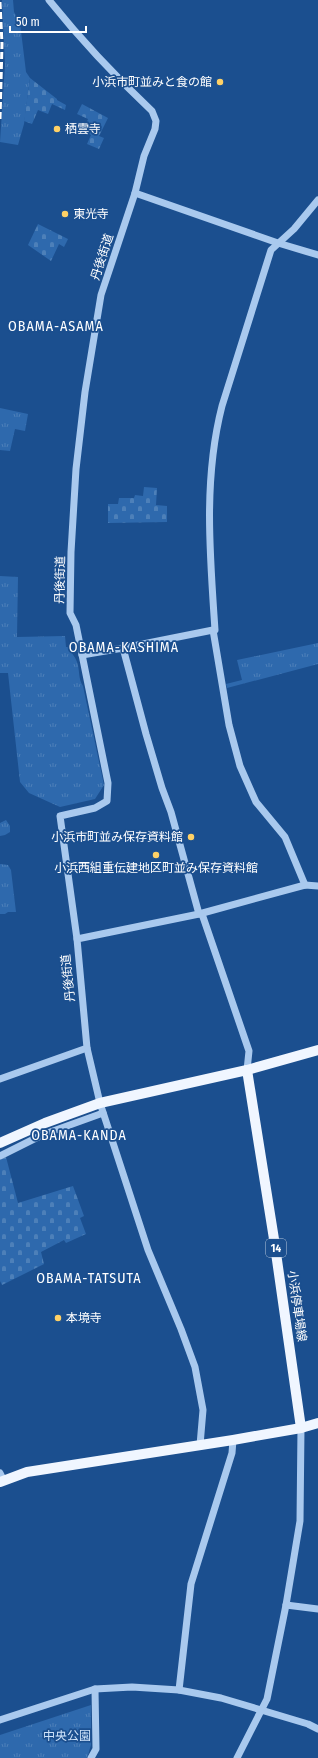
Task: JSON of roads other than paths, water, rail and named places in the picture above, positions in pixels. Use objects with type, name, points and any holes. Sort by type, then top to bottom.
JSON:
[{"type":"main road","points":[[0,1144],[46,1123],[318,1050]]},
{"type":"main road","name":"小浜停車場線","points":[[246,1070],[276,1253],[300,1428]]},
{"type":"main road","points":[[1,1479],[27,1472],[233,1440],[300,1428],[318,1423]]},
{"type":"street","name":"丹後街道","points":[[49,0],[103,64],[152,111],[156,121],[155,129],[144,156],[135,192],[101,295],[80,426],[71,552],[70,614],[76,625],[108,783],[108,801],[95,808],[60,816],[76,939],[86,1048],[101,1108],[148,1250],[182,1329],[194,1367],[203,1410],[200,1444]]},
{"type":"street","points":[[135,192],[318,256]]},
{"type":"street","points":[[215,630],[209,531],[210,481],[216,432],[222,406],[271,250],[294,229],[318,200]]},
{"type":"street","points":[[82,655],[213,630],[229,724],[240,766],[256,802],[285,837],[305,885],[318,886]]},
{"type":"street","points":[[123,648],[146,734],[171,812],[200,914],[249,1051],[246,1070]]},
{"type":"street","name":"丹後街道","points":[[76,939],[200,914],[305,885]]},
{"type":"street","points":[[0,1079],[86,1048]]},
{"type":"street","points":[[0,1156],[101,1108]]},
{"type":"street","points":[[236,1758],[267,1699],[286,1605],[300,1521],[300,1428]]},
{"type":"street","points":[[179,1690],[188,1596],[232,1453],[233,1440]]},
{"type":"street","points":[[286,1605],[318,1609]]},
{"type":"street","points":[[0,1720],[95,1689],[132,1687],[179,1690],[221,1698],[318,1729]]},
{"type":"street","points":[[92,1758],[96,1749],[95,1689]]},
{"type":"railway","points":[[0,2],[2,44],[0,119]]},
{"type":"place","name":"小浜市町並みと食の館","points":[[220,82]]},
{"type":"place","name":"栖雲寺","points":[[57,129]]},
{"type":"place","name":"東光寺","points":[[65,214]]},
{"type":"place","name":"小浜市町並み保存資料館","points":[[191,837]]},
{"type":"place","name":"小浜西組重伝建地区町並み保存資料館","points":[[156,855]]},
{"type":"place","name":"本境寺","points":[[58,1318]]},
{"type":"district","name":"OBAMA-ASAMA","points":[[56,326]]},
{"type":"district","name":"OBAMA-KASHIMA","points":[[124,647]]},
{"type":"district","name":"OBAMA-KANDA","points":[[79,1135]]},
{"type":"district","name":"OBAMA-TATSUTA","points":[[89,1278]]},
{"type":"park label","name":"中央公園","points":[[67,1736]]}]
